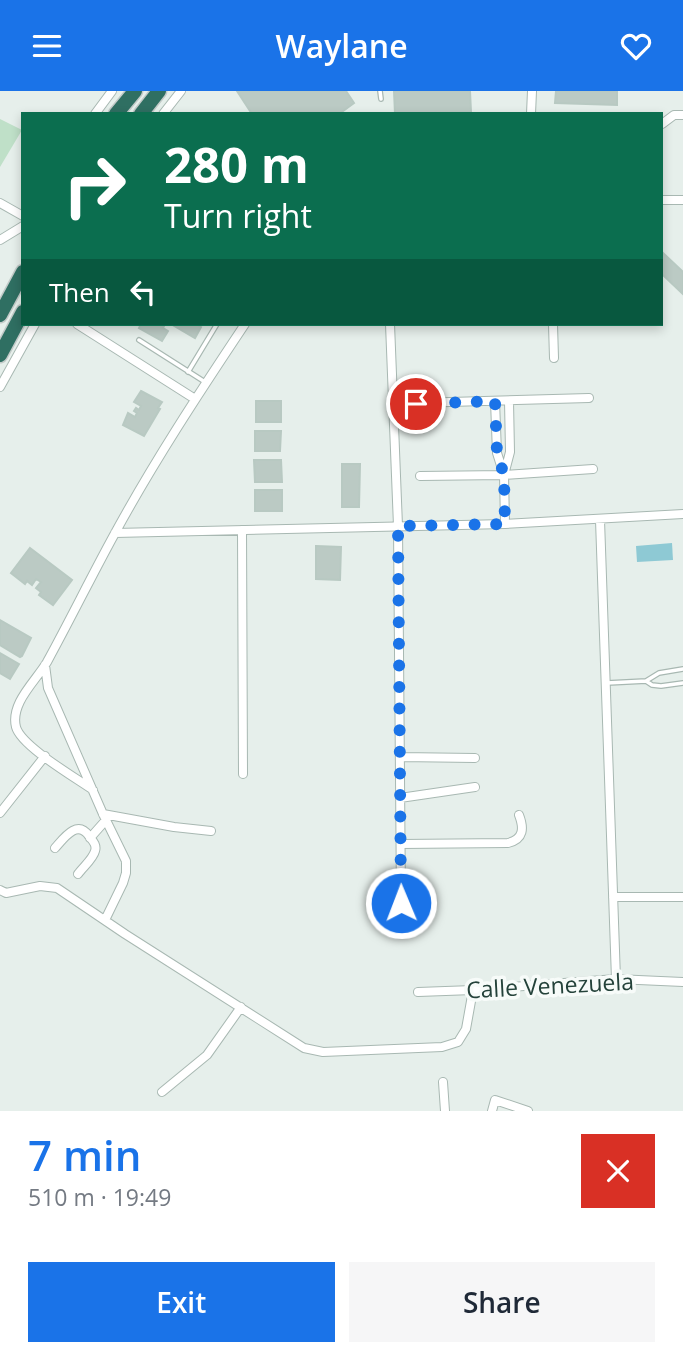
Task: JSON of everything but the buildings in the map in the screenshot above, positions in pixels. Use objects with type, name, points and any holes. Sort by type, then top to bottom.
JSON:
[{"type":"highway","points":[[119,112],[135,91]]},
{"type":"highway","points":[[143,112],[159,91]]},
{"type":"highway","points":[[0,315],[21,276]]},
{"type":"highway","points":[[0,355],[21,316]]},
{"type":"street","points":[[97,112],[113,91]]},
{"type":"street","points":[[165,112],[181,91]]},
{"type":"street","points":[[531,112],[532,91]]},
{"type":"street","points":[[663,123],[674,115],[683,115]]},
{"type":"street","points":[[663,200],[683,200]]},
{"type":"street","points":[[0,203],[21,215]]},
{"type":"street","points":[[0,240],[21,227]]},
{"type":"street","points":[[0,387],[34,326]]},
{"type":"street","points":[[80,326],[195,399]]},
{"type":"street","points":[[93,790],[21,737],[16,726],[20,701],[45,665],[115,533],[195,399],[244,326]]},
{"type":"street","points":[[390,326],[398,526],[401,903]]},
{"type":"street","points":[[553,326],[554,358]]},
{"type":"street","points":[[416,404],[589,398]]},
{"type":"street","points":[[495,401],[497,453],[504,475]]},
{"type":"street","points":[[505,524],[504,475],[510,452],[509,401]]},
{"type":"street","points":[[420,476],[504,475],[593,469]]},
{"type":"street","points":[[115,533],[505,524],[683,514]]},
{"type":"street","points":[[600,520],[616,979]]},
{"type":"street","points":[[242,530],[243,774]]},
{"type":"street","points":[[45,665],[48,688],[126,861],[123,883],[105,920]]},
{"type":"street","points":[[0,813],[45,756]]},
{"type":"street","points":[[400,757],[475,758]]},
{"type":"street","points":[[400,798],[475,787]]},
{"type":"street","points":[[401,844],[508,843],[515,841],[523,831],[519,815]]},
{"type":"street","points":[[105,817],[211,831]]},
{"type":"street","points":[[90,838],[105,817]]},
{"type":"street","points":[[55,848],[74,830],[86,832],[95,844],[94,853],[78,874]]},
{"type":"street","points":[[0,890],[6,893],[40,886],[58,888],[304,1048],[323,1052],[442,1047],[458,1042],[466,1029],[473,990]]},
{"type":"street","points":[[613,897],[682,897]]},
{"type":"street","name":"Calle Venezuela","points":[[418,992],[616,979],[683,982]]},
{"type":"street","points":[[162,1092],[207,1055],[241,1007]]},
{"type":"street","points":[[443,1082],[445,1111]]},
{"type":"street","points":[[492,1111],[495,1100],[528,1111]]},
{"type":"lane","points":[[380,91],[381,99]]},
{"type":"lane","points":[[188,372],[216,326]]},
{"type":"lane","points":[[139,340],[206,383]]},
{"type":"lane","points":[[605,683],[646,681],[659,673],[683,669]]},
{"type":"lane","points":[[646,681],[661,686],[683,684]]},
{"type":"green space","points":[[0,119],[21,132],[0,167]]},
{"type":"water","points":[[672,543],[673,560],[637,562],[636,546]]},
{"type":"route","points":[[401,903],[398,526],[505,524],[504,475],[497,453],[495,401],[416,404]]}]
